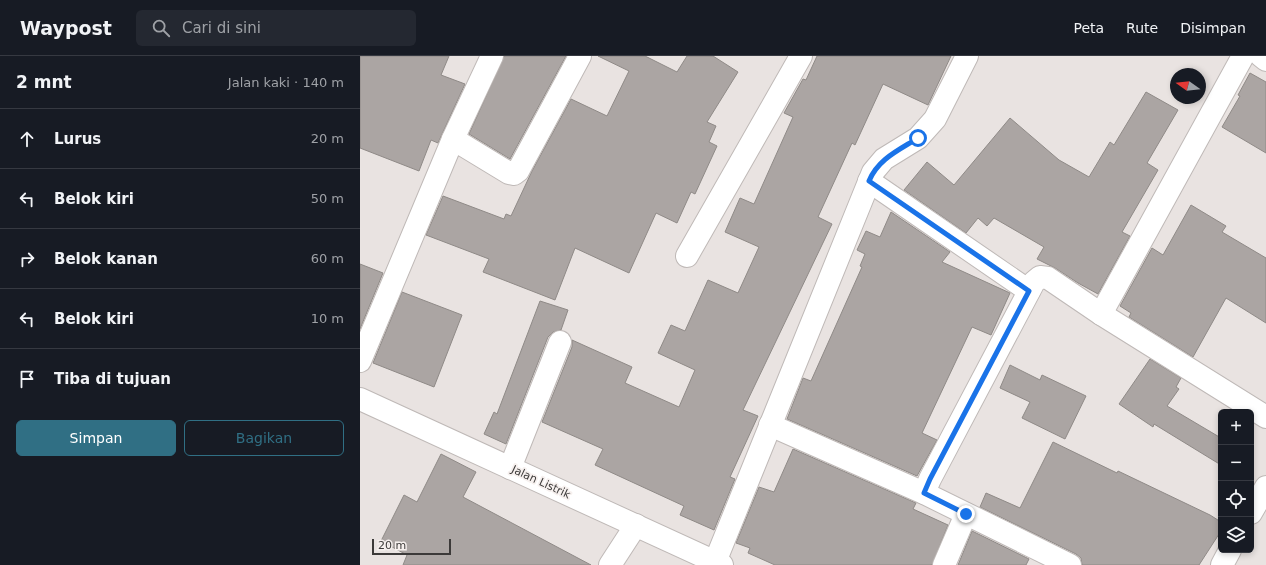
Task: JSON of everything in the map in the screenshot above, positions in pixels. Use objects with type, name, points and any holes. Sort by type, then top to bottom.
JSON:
[{"type":"street","points":[[360,361],[453,139],[492,56]]},
{"type":"street","points":[[453,139],[509,173],[514,174],[518,171],[580,56]]},
{"type":"street","points":[[687,256],[801,56]]},
{"type":"street","points":[[718,563],[770,425],[873,172],[884,159],[918,138],[935,120],[968,56]]},
{"type":"street","points":[[1101,314],[1243,56]]},
{"type":"street","points":[[1261,56],[1266,60]]},
{"type":"street","points":[[869,181],[1029,291]]},
{"type":"street","points":[[924,493],[1029,291],[1034,282],[1040,277],[1048,278],[1101,314],[1266,417]]},
{"type":"street","points":[[510,468],[560,342]]},
{"type":"street","name":"Jalan Listrik","points":[[360,399],[718,563]]},
{"type":"street","points":[[770,425],[924,493],[1070,565]]},
{"type":"street","points":[[1254,508],[1266,487]]},
{"type":"street","points":[[944,565],[966,514]]},
{"type":"street","points":[[610,565],[636,525]]},
{"type":"street","points":[[1222,565],[1228,553]]},
{"type":"building","points":[[360,56],[449,56],[441,75],[465,84],[438,143],[431,140],[419,171],[360,148]]},
{"type":"building","points":[[504,56],[566,56],[510,159],[469,134]]},
{"type":"building","points":[[598,56],[645,56],[677,72],[687,56],[713,56],[738,72],[707,122],[716,126],[709,142],[717,146],[695,194],[691,192],[677,223],[656,213],[629,273],[575,248],[555,300],[483,272],[489,259],[426,235],[443,196],[504,219],[506,214],[511,216],[532,171],[571,99],[607,116],[629,71]]},
{"type":"building","points":[[817,56],[951,56],[928,105],[883,84],[855,145],[852,143],[818,217],[832,224],[743,410],[758,416],[730,477],[735,479],[714,530],[680,515],[684,506],[595,465],[603,449],[542,422],[572,347],[572,340],[632,367],[625,383],[679,407],[695,370],[658,353],[671,325],[685,331],[708,280],[738,293],[759,247],[725,232],[740,198],[754,204],[793,117],[784,113],[803,79],[806,80]]},
{"type":"building","points":[[1250,73],[1266,82],[1266,153],[1222,127],[1240,96],[1238,95]]},
{"type":"building","points":[[1146,92],[1178,110],[1147,163],[1158,170],[1122,232],[1130,236],[1098,294],[1037,259],[1044,247],[994,218],[987,226],[978,218],[966,233],[904,190],[927,162],[954,185],[1010,118],[1059,160],[1089,177],[1110,142],[1114,145]]},
{"type":"building","points":[[1191,205],[1226,226],[1222,232],[1266,258],[1266,323],[1226,298],[1193,357],[1129,317],[1131,313],[1120,306],[1152,248],[1163,255]]},
{"type":"building","points":[[891,212],[950,252],[942,262],[1010,293],[991,335],[972,327],[922,433],[937,440],[917,476],[787,419],[803,378],[811,381],[862,267],[860,266],[865,254],[857,250],[866,231],[880,237]]},
{"type":"building","points":[[360,264],[383,273],[360,329]]},
{"type":"building","points":[[402,292],[462,315],[434,387],[373,363]]},
{"type":"building","points":[[540,301],[568,310],[561,330],[553,332],[548,337],[506,444],[484,434],[494,412],[497,414]]},
{"type":"building","points":[[1150,359],[1181,378],[1176,387],[1179,389],[1167,406],[1218,436],[1218,463],[1154,424],[1153,427],[1119,404]]},
{"type":"building","points":[[1010,365],[1040,380],[1042,375],[1086,396],[1065,439],[1022,418],[1030,402],[1000,388]]},
{"type":"building","points":[[1053,442],[1210,515],[1218,520],[1218,536],[1199,565],[1082,565],[1081,558],[1076,554],[980,507],[986,493],[1020,508]]},
{"type":"building","points":[[793,449],[916,503],[913,509],[948,525],[932,565],[775,565],[748,553],[750,548],[736,543],[759,487],[774,492]]},
{"type":"building","points":[[441,454],[476,472],[463,497],[591,565],[403,565],[407,555],[381,541],[404,495],[417,502]]},
{"type":"building","points":[[972,531],[1029,559],[1026,565],[958,565]]},
{"type":"route","points":[[918,138],[884,159],[873,172],[869,181],[1029,291],[924,493],[966,514]]}]
